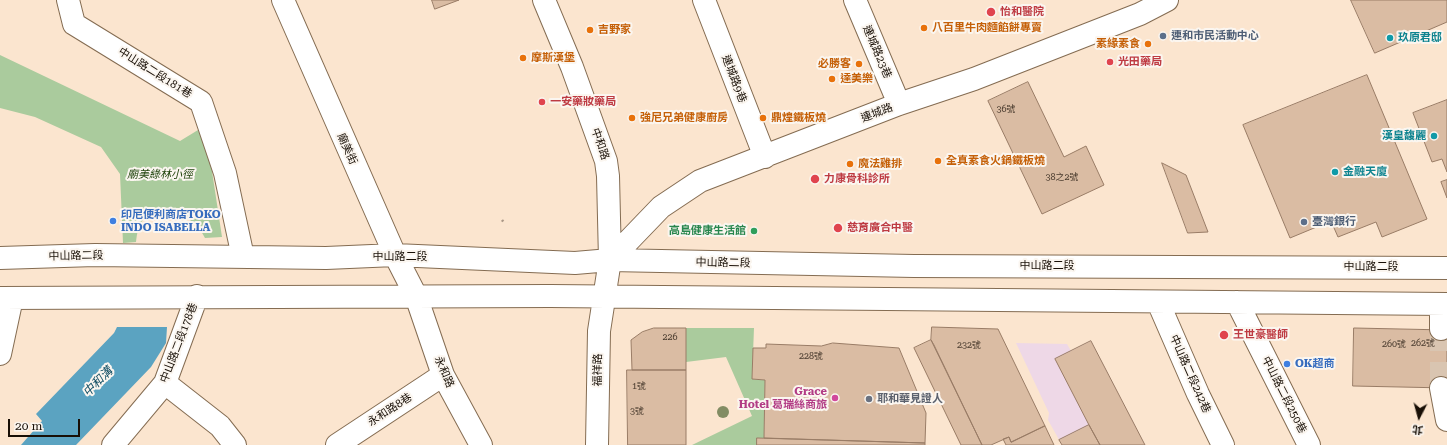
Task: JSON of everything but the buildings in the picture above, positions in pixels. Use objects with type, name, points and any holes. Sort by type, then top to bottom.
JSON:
[{"type":"street","name":"中山路二段181巷","points":[[68,0],[74,24],[201,102],[226,173],[243,257]]},
{"type":"street","name":"廟美街","points":[[282,0],[395,255],[416,296]]},
{"type":"street","name":"中和路","points":[[544,0],[572,67],[606,160],[608,176],[610,260],[603,296]]},
{"type":"street","name":"連城路9巷","points":[[704,0],[765,157]]},
{"type":"street","name":"連城路23巷","points":[[855,0],[899,104]]},
{"type":"street","name":"連城路","points":[[610,260],[660,207],[700,181],[899,104],[974,79],[1138,7],[1167,0]]},
{"type":"street","name":"中山路二段","points":[[0,258],[95,255],[326,258],[395,255],[575,263],[610,260],[914,266],[1447,268]]},
{"type":"street","points":[[0,354],[6,298],[197,296],[603,296],[1444,304],[1440,329]]},
{"type":"street","name":"中山路二段178巷","points":[[113,445],[165,384],[197,296]]},
{"type":"street","name":"永和路","points":[[416,296],[443,375],[481,445]]},
{"type":"street","name":"福祥路","points":[[597,445],[598,331],[603,296]]},
{"type":"street","name":"中山路二段242巷","points":[[1158,302],[1198,394],[1223,445]]},
{"type":"street","name":"中山路二段250巷","points":[[1237,302],[1309,445]]},
{"type":"street","name":"永和路8巷","points":[[337,445],[443,375]]},
{"type":"street","points":[[165,384],[220,426],[235,445]]},
{"type":"street","points":[[1441,388],[1447,420]]},
{"type":"path","points":[[502,220],[505,224]]},
{"type":"shaded area","points":[[1091,341],[1145,445],[1062,445],[1048,420],[1049,413],[1016,343],[1067,344],[1071,351]]},
{"type":"green space","name":"廟美綠林小徑","points":[[0,55],[180,141],[198,130],[210,158],[222,237],[205,238],[197,226],[187,218],[175,214],[158,214],[148,216],[143,220],[138,229],[136,242],[123,243],[120,174],[101,147],[35,117],[0,108]]},
{"type":"green space","points":[[686,328],[754,328],[752,379],[765,380],[764,438],[757,438],[757,445],[692,445],[752,416],[726,357],[686,362]]},
{"type":"water","name":"中和溝","points":[[117,327],[167,327],[166,343],[151,367],[76,445],[21,445],[42,421],[36,414],[114,333]]},
{"type":"tunnel","points":[[1441,329],[1441,388]]},
{"type":"place","name":"怡和醫院","points":[[991,12]]},
{"type":"place","name":"八百里牛肉麵餡餅專賣","points":[[924,28]]},
{"type":"place","name":"吉野家","points":[[590,30]]},
{"type":"place","name":"連和市民活動中心","points":[[1163,36]]},
{"type":"place","name":"玖原君邸","points":[[1390,38]]},
{"type":"place","name":"素緣素食","points":[[1148,44]]},
{"type":"place","name":"摩斯漢堡","points":[[523,58]]},
{"type":"place","name":"光田藥局","points":[[1110,62]]},
{"type":"place","name":"必勝客","points":[[859,64]]},
{"type":"place","name":"達美樂","points":[[832,79]]},
{"type":"place","name":"一安藥妝藥局","points":[[542,102]]},
{"type":"place","name":"強尼兄弟健康廚房","points":[[632,118]]},
{"type":"place","name":"鼎煌鐵板燒","points":[[763,118]]},
{"type":"place","name":"漢皇馥麗","points":[[1434,136]]},
{"type":"place","name":"全真素食火鍋鐵板燒","points":[[938,161]]},
{"type":"place","name":"魔法雞排","points":[[850,164]]},
{"type":"place","name":"金融天廈","points":[[1335,172]]},
{"type":"place","name":"力康骨科診所","points":[[815,179]]},
{"type":"place","name":"印尼便利商店TOKO INDO ISABELLA","points":[[113,221]]},
{"type":"place","name":"臺灣銀行","points":[[1304,222]]},
{"type":"place","name":"慈育廣合中醫","points":[[838,228]]},
{"type":"place","name":"高島健康生活館","points":[[754,231]]},
{"type":"place","name":"王世豪醫師","points":[[1224,335]]},
{"type":"place","name":"OK超商","points":[[1287,364]]},
{"type":"place","name":"Grace Hotel 葛瑞絲商旅","points":[[835,398]]},
{"type":"place","name":"耶和華見證人","points":[[869,399]]}]
